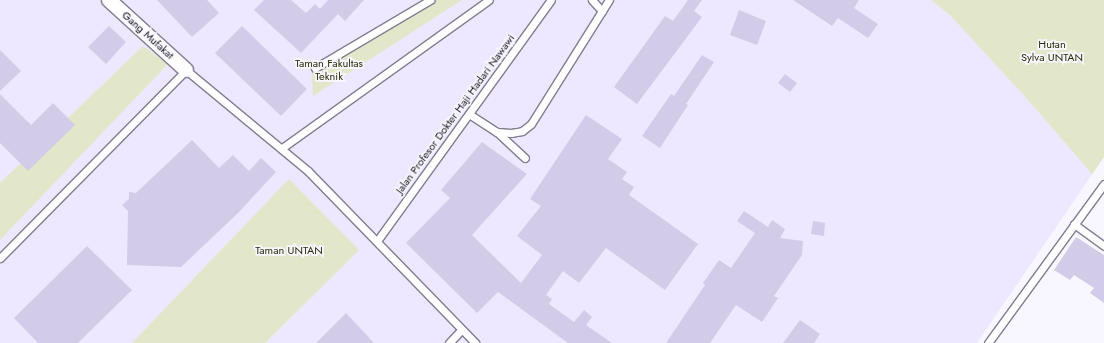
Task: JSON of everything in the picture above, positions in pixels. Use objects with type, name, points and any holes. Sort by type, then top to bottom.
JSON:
[{"type":"street","name":"Gang Mufakat","points":[[110,0],[186,70]]},
{"type":"lane","points":[[316,68],[430,0]]},
{"type":"lane","points":[[282,148],[489,0]]},
{"type":"lane","name":"Jalan Profesor Dokter Haji Hadari Nawawi","points":[[377,241],[551,0]]},
{"type":"lane","points":[[592,0],[602,11]]},
{"type":"lane","points":[[497,132],[511,133],[522,130],[531,124],[609,0]]},
{"type":"lane","points":[[0,258],[186,70],[308,171],[475,343]]},
{"type":"lane","points":[[469,114],[497,132],[525,158]]},
{"type":"lane","points":[[988,343],[1104,184]]},
{"type":"lane","points":[[1074,224],[1104,246]]},
{"type":"lane","points":[[449,343],[461,330]]},
{"type":"shaded area","points":[[0,0],[1104,0],[1104,157],[977,343],[0,343]]},
{"type":"green space","name":"Taman Fakultas Teknik","points":[[434,0],[462,0],[313,96],[311,64],[416,15]]},
{"type":"green space","name":"Hutan Sylva UNTAN","points":[[931,0],[1104,0],[1104,157],[1092,174],[1030,102],[950,15]]},
{"type":"green space","points":[[143,46],[168,64],[0,240],[0,183]]},
{"type":"green space","name":"Taman UNTAN","points":[[289,179],[359,250],[265,343],[132,343]]},
{"type":"building","points":[[157,0],[207,0],[219,13],[192,37]]},
{"type":"building","points":[[264,0],[291,0],[306,13],[315,4],[320,9],[328,0],[364,0],[345,21],[338,14],[301,53],[254,10]]},
{"type":"building","points":[[688,0],[702,0],[694,11],[702,17],[637,104],[614,87],[665,16],[673,21]]},
{"type":"building","points":[[793,0],[859,0],[854,8],[878,24],[868,38],[838,18],[832,26]]},
{"type":"building","points":[[739,10],[766,21],[757,45],[730,35]]},
{"type":"building","points":[[109,26],[126,42],[106,64],[88,47]]},
{"type":"building","points":[[242,26],[307,89],[281,116],[215,53]]},
{"type":"building","points":[[0,50],[21,71],[0,91]]},
{"type":"building","points":[[702,55],[714,62],[686,104],[688,105],[660,148],[642,136],[671,94],[674,96]]},
{"type":"building","points":[[785,74],[797,83],[790,92],[778,83]]},
{"type":"building","points":[[0,94],[31,125],[53,103],[75,125],[28,171],[0,143]]},
{"type":"building","points":[[586,115],[622,139],[608,159],[627,172],[622,179],[634,187],[629,195],[698,244],[665,290],[606,248],[579,283],[563,271],[546,295],[552,299],[549,304],[574,322],[584,310],[592,317],[586,325],[612,343],[568,343],[498,292],[477,313],[406,243],[450,198],[441,190],[482,142],[527,174],[472,235],[521,283],[542,255],[517,236],[541,206],[530,199]]},
{"type":"building","points":[[192,140],[219,168],[233,155],[249,171],[261,158],[276,172],[238,213],[181,267],[127,265],[128,211],[122,205],[129,199],[129,192],[136,193]]},
{"type":"building","points":[[744,211],[768,227],[772,220],[785,229],[780,238],[803,241],[802,255],[774,296],[778,298],[762,322],[736,305],[710,343],[666,343],[705,285],[703,283],[719,260],[731,268],[755,233],[737,221]]},
{"type":"building","points":[[813,221],[825,223],[824,236],[811,234]]},
{"type":"building","points":[[1076,237],[1104,255],[1104,303],[1090,293],[1094,288],[1074,275],[1070,280],[1054,270]]},
{"type":"building","points":[[87,246],[132,290],[78,343],[38,343],[14,318]]},
{"type":"building","points":[[346,313],[374,343],[316,343]]},
{"type":"building","points":[[800,320],[820,334],[814,343],[783,343]]}]
